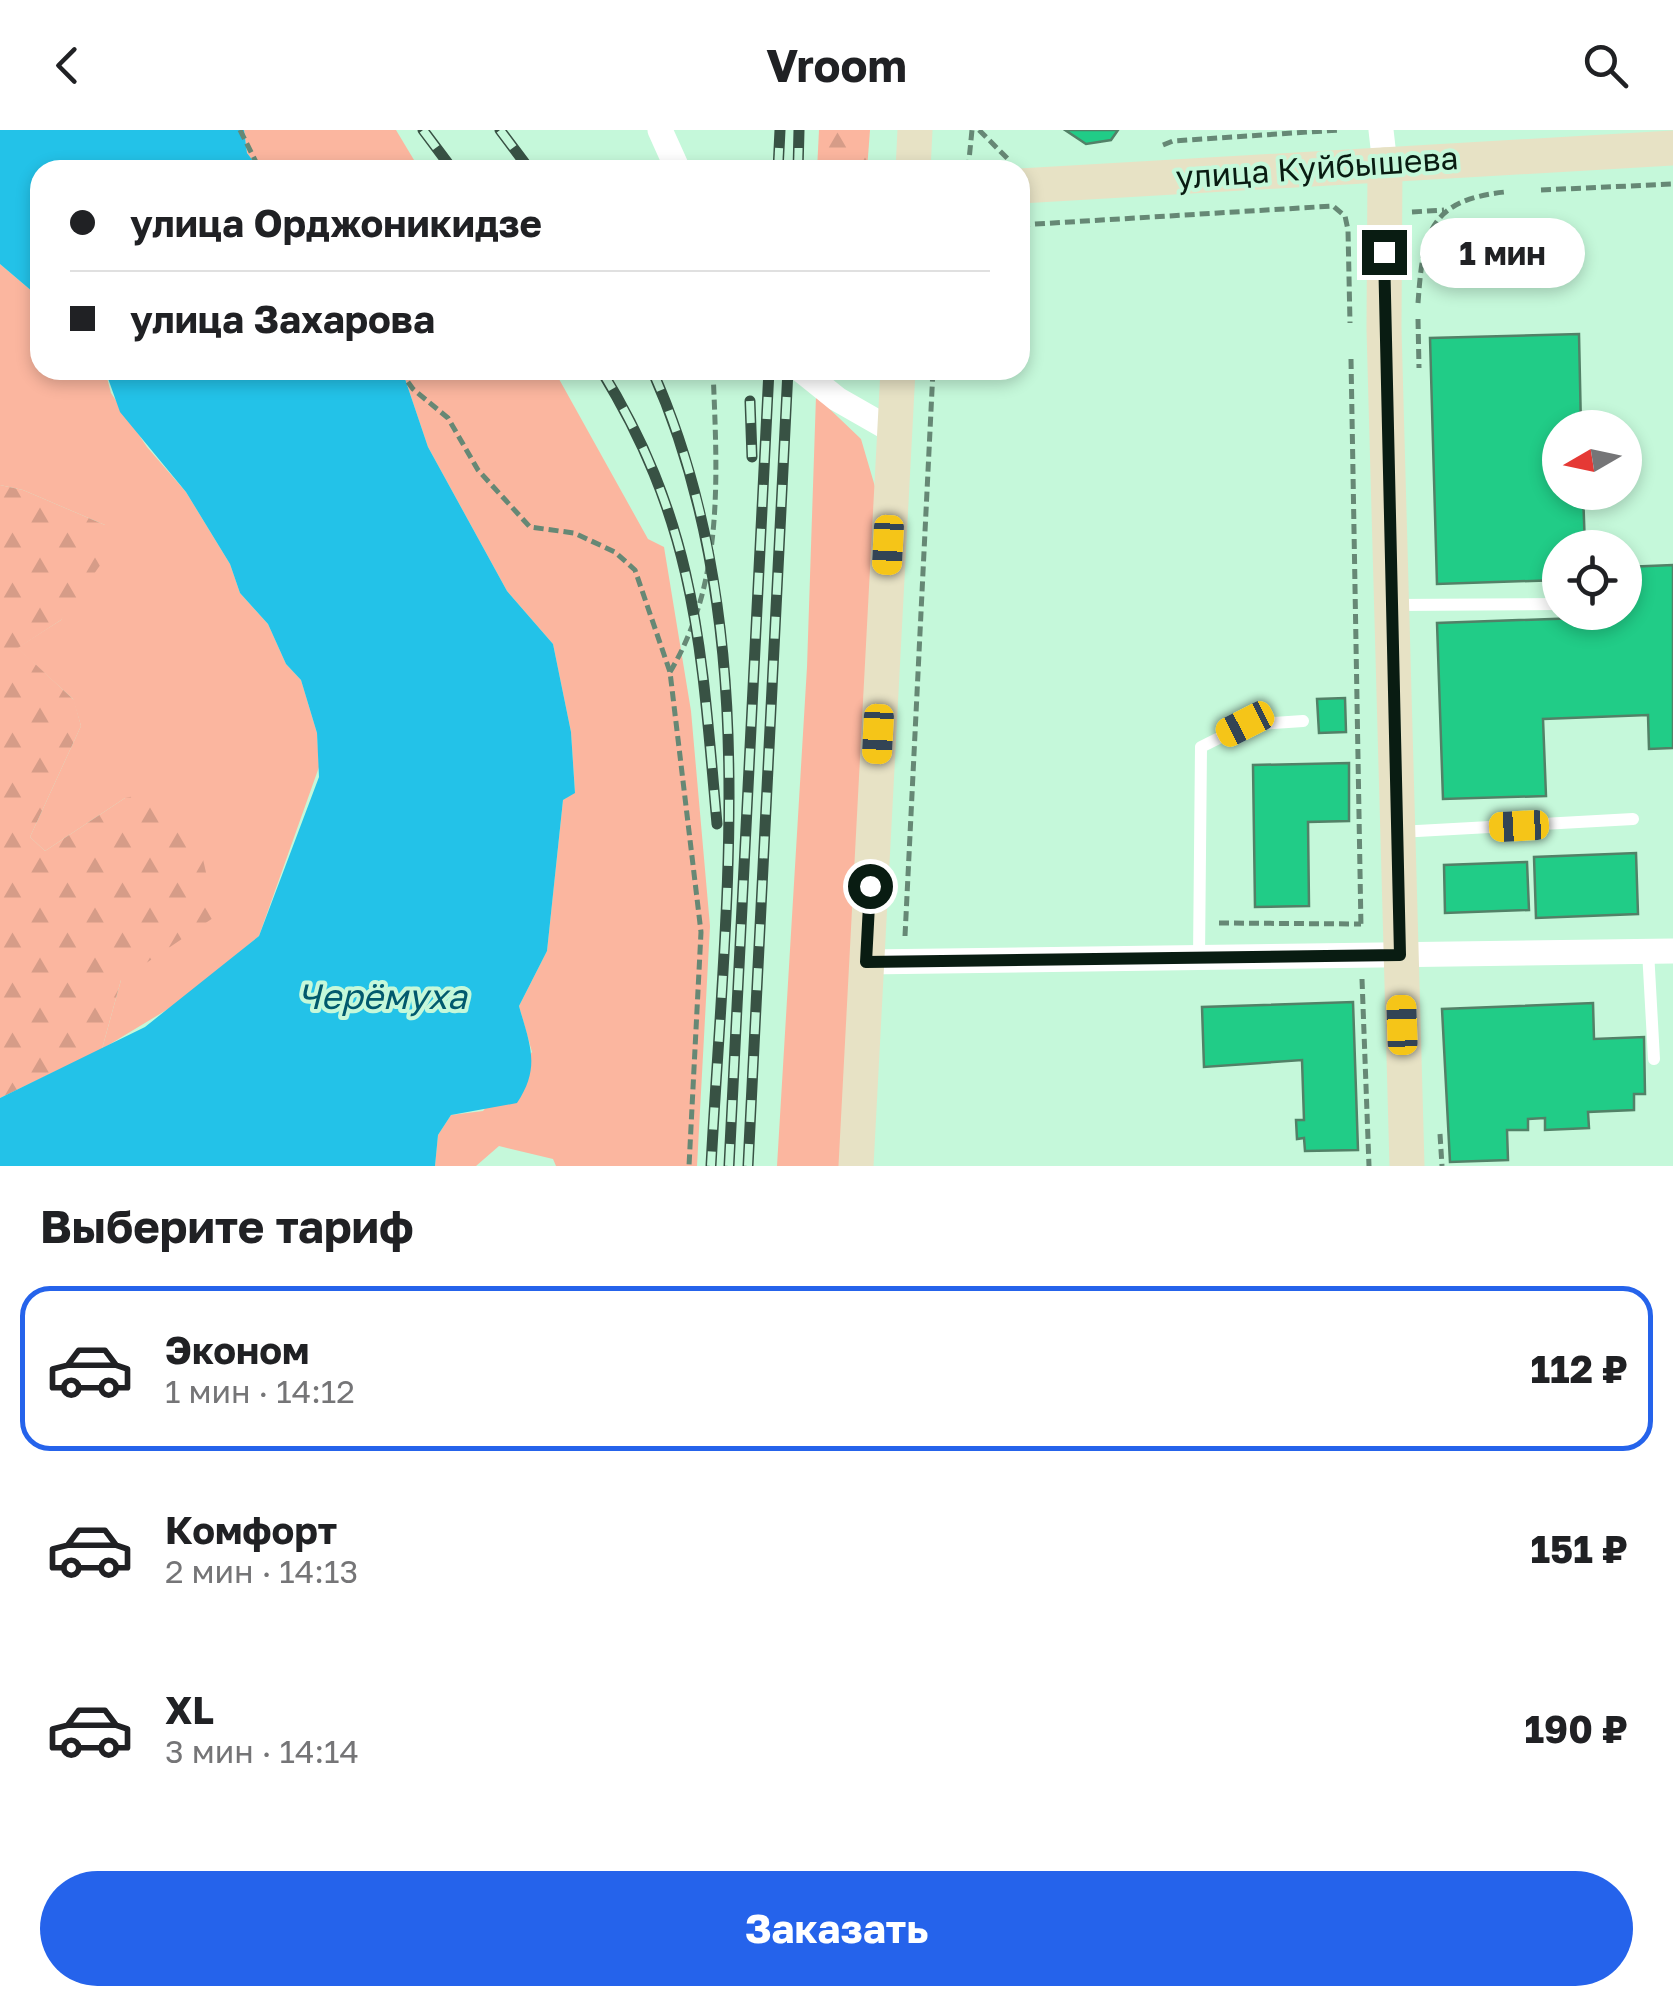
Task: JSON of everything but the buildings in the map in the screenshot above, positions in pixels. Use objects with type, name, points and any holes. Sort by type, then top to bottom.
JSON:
[{"type":"street","points":[[660,130],[674,160]]},
{"type":"street","points":[[914,160],[915,130]]},
{"type":"street","points":[[1383,148],[1407,1166]]},
{"type":"street","name":"улица Куйбышева","points":[[1030,185],[1383,148],[1673,148]]},
{"type":"street","points":[[813,380],[837,399],[893,431]]},
{"type":"street","points":[[856,1166],[897,380]]},
{"type":"street","points":[[866,962],[1661,951]]},
{"type":"lane","points":[[1391,606],[1542,604]]},
{"type":"lane","points":[[1199,958],[1201,746],[1245,724],[1303,721]]},
{"type":"lane","points":[[1397,832],[1632,818]]},
{"type":"lane","points":[[1654,1058],[1661,951]]},
{"type":"path","points":[[240,130],[255,160]]},
{"type":"path","points":[[969,160],[972,130]]},
{"type":"path","points":[[1533,190],[1673,184]]},
{"type":"path","points":[[1420,387],[1420,272],[1432,223],[1446,208],[1476,197],[1514,191]]},
{"type":"path","points":[[1030,224],[1333,206],[1345,216],[1348,230],[1350,325]]},
{"type":"path","points":[[1350,344],[1361,955],[1369,1166]]},
{"type":"path","points":[[406,380],[448,418],[478,470],[530,528],[574,533],[615,552],[635,570],[670,672],[702,932],[688,1166]]},
{"type":"path","points":[[670,672],[688,642],[711,560],[717,472],[713,380]]},
{"type":"path","points":[[904,961],[933,380]]},
{"type":"path","points":[[1200,923],[1361,924]]},
{"type":"path","points":[[1440,1129],[1442,1166]]},
{"type":"green space","points":[[244,130],[396,130],[414,160],[252,160],[247,153]]},
{"type":"green space","points":[[819,130],[870,130],[868,160],[818,160]]},
{"type":"green space","points":[[0,264],[30,290],[30,380],[108,380],[111,393],[147,447],[186,492],[230,564],[240,593],[268,624],[286,664],[301,680],[317,733],[319,767],[259,936],[178,1003],[102,1049],[121,980],[125,798],[45,851],[30,837],[81,726],[73,699],[17,648],[61,620],[105,525],[23,490],[0,485]]},
{"type":"green space","points":[[405,380],[560,380],[648,539],[664,547],[691,711],[710,926],[697,1166],[556,1166],[553,1159],[499,1146],[476,1166],[435,1166],[438,1135],[451,1115],[483,1111],[532,1052],[519,1006],[547,951],[563,800],[575,792],[571,732],[553,644],[507,591],[428,447]]},
{"type":"green space","points":[[816,396],[861,439],[876,490],[843,1166],[777,1166],[807,667]]},
{"type":"green space","points":[[0,485],[23,490],[105,525],[111,550],[61,620],[18,648],[74,700],[81,726],[30,837],[45,851],[125,798],[152,792],[202,855],[216,916],[121,980],[102,1049],[0,1098]]},
{"type":"water","points":[[0,130],[244,130],[247,153],[252,160],[30,160],[30,290],[0,264]]},
{"type":"water","name":"Черёмуха","points":[[109,380],[405,380],[428,447],[507,591],[553,644],[571,732],[575,793],[563,800],[547,951],[519,1006],[531,1056],[529,1078],[517,1103],[451,1115],[438,1135],[435,1166],[0,1166],[0,1098],[145,1027],[259,936],[319,777],[317,733],[301,680],[286,664],[268,624],[240,593],[230,564],[186,492],[120,412]]},
{"type":"railway","points":[[423,130],[446,160]]},
{"type":"railway","points":[[500,130],[522,160]]},
{"type":"railway","points":[[778,160],[780,130]]},
{"type":"railway","points":[[798,160],[799,130]]},
{"type":"railway","points":[[607,380],[633,427],[676,536],[699,644],[717,824]]},
{"type":"railway","points":[[656,380],[687,465],[710,563],[724,662],[728,864],[711,1166]]},
{"type":"railway","points":[[729,1166],[768,380]]},
{"type":"railway","points":[[748,1166],[787,380]]},
{"type":"railway","points":[[750,401],[752,457]]},
{"type":"route","points":[[870,886],[866,962],[1400,955],[1384,252]]}]
